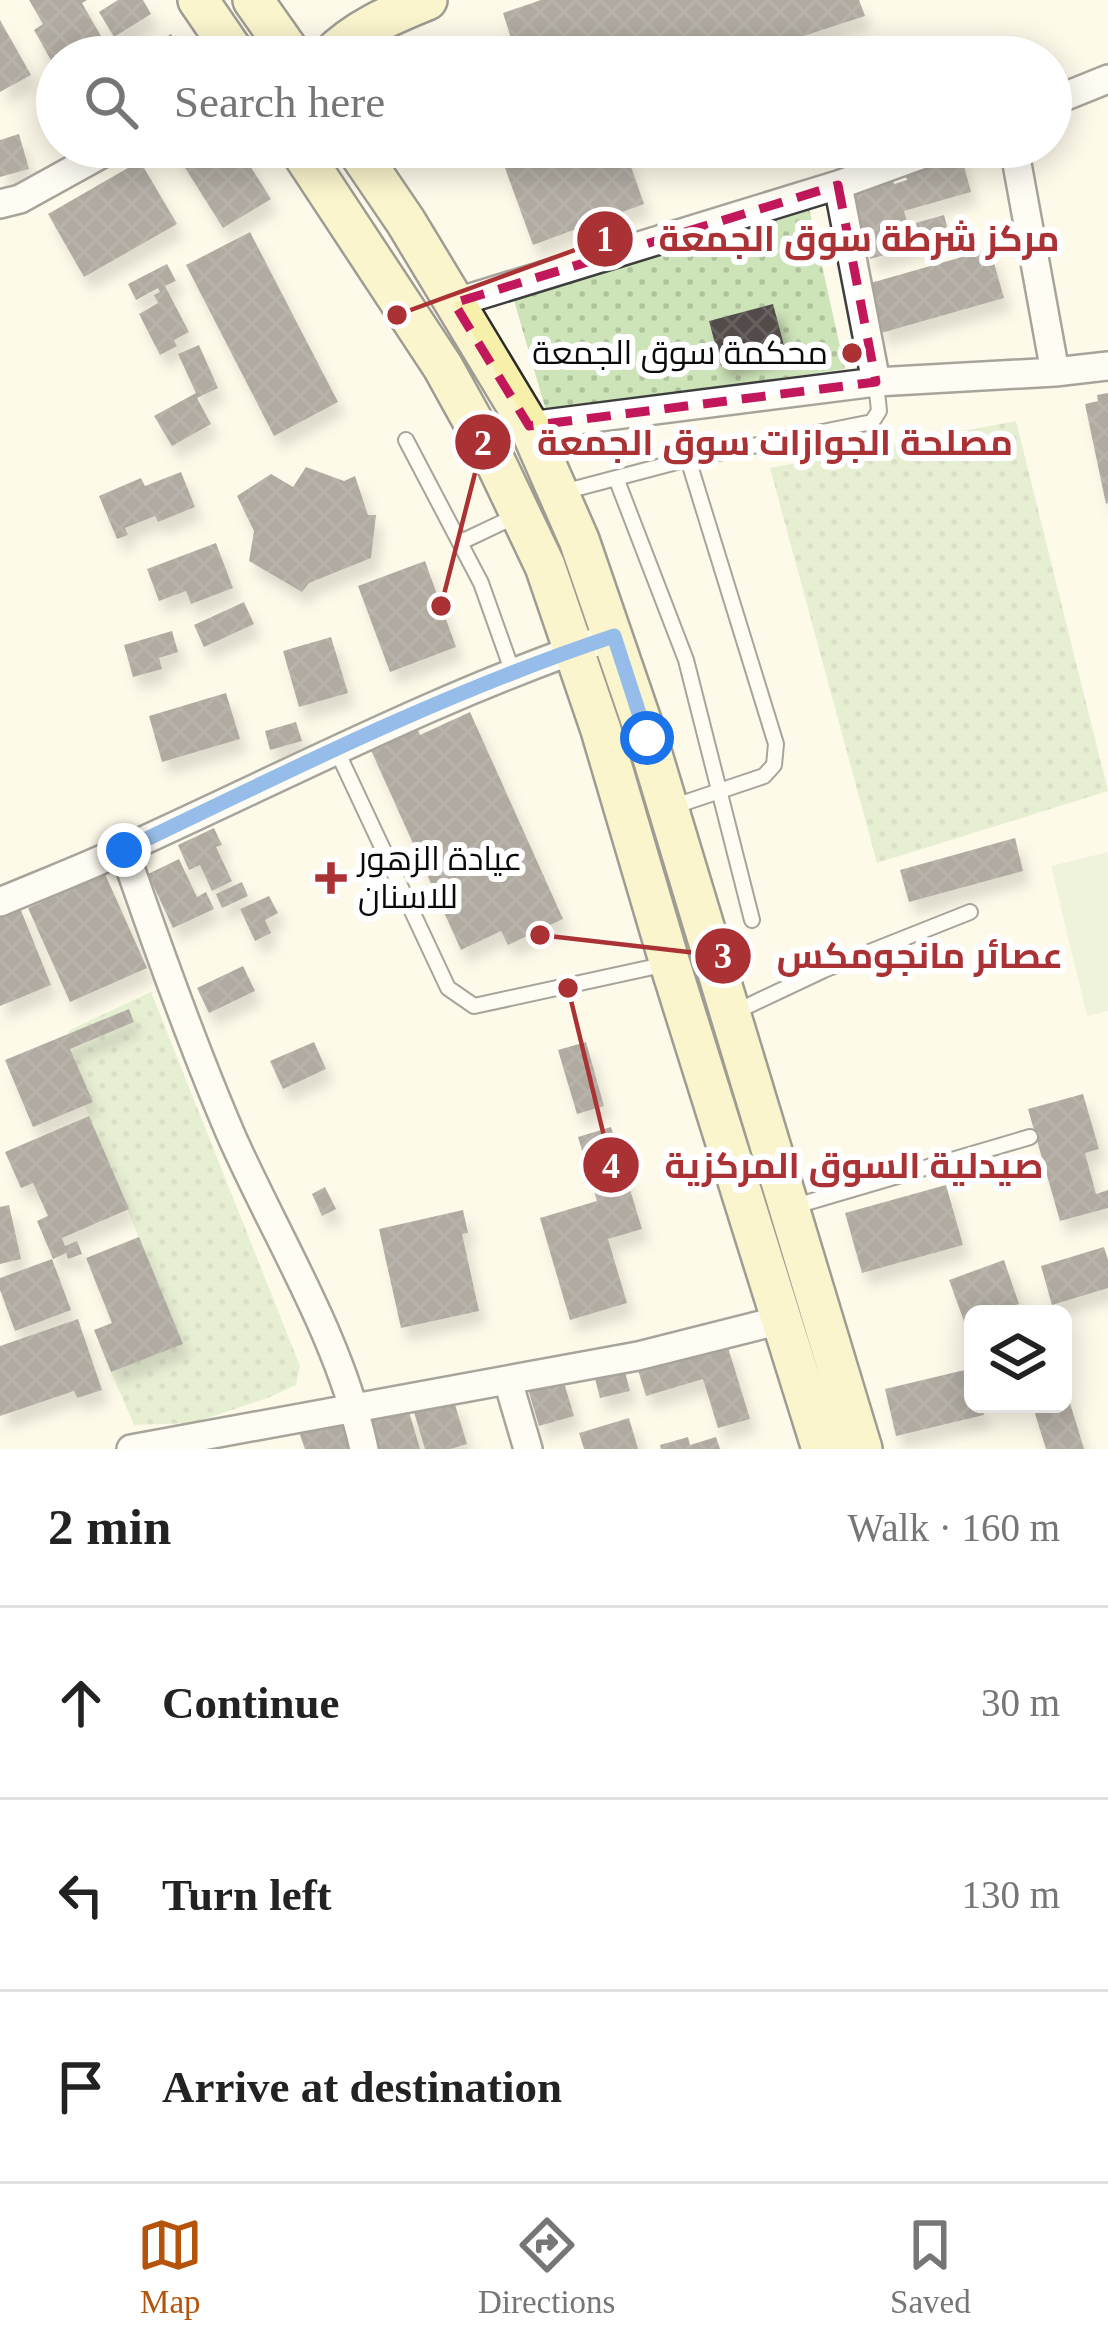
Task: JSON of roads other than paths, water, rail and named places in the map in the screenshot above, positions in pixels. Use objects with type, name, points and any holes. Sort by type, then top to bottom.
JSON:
[{"type":"main road","points":[[198,0],[223,36]]},
{"type":"main road","points":[[253,0],[278,36]]},
{"type":"main road","points":[[350,36],[373,15],[424,0]]},
{"type":"main road","points":[[312,168],[443,368],[495,461],[545,566],[822,1449]]},
{"type":"main road","points":[[369,168],[529,426],[579,540],[614,636],[862,1449]]},
{"type":"street","points":[[1072,94],[1108,79]]},
{"type":"street","points":[[0,204],[20,199],[76,168]]},
{"type":"street","points":[[454,303],[885,168]]},
{"type":"street","points":[[1018,168],[1054,372]]},
{"type":"street","points":[[838,185],[876,382]]},
{"type":"street","points":[[529,426],[876,382],[1108,366]]},
{"type":"street","points":[[1,900],[124,850],[336,749],[513,673],[614,636]]},
{"type":"street","points":[[124,850],[175,996],[232,1136],[336,1355],[364,1449]]},
{"type":"street","points":[[131,1449],[638,1356],[781,1320]]},
{"type":"street","points":[[508,1381],[528,1449]]},
{"type":"lane","points":[[559,494],[688,459],[872,422],[879,411],[876,382]]},
{"type":"lane","points":[[406,440],[481,584],[513,673]]},
{"type":"lane","points":[[667,808],[764,776],[774,765],[776,744],[688,459]]},
{"type":"lane","points":[[616,478],[686,660],[752,920]]},
{"type":"lane","points":[[461,542],[520,515]]},
{"type":"lane","points":[[336,749],[448,988],[457,996],[474,1006],[670,964]]},
{"type":"lane","points":[[730,1015],[824,970],[970,913]]},
{"type":"lane","points":[[788,1208],[1030,1137]]},
{"type":"place","name":"مركز شرطة سوق الجمعة","points":[[397,315]]},
{"type":"place","name":"محكمة سوق الجمعة","points":[[852,353]]},
{"type":"place","name":"مصلحة الجوازات سوق الجمعة","points":[[441,606]]},
{"type":"place","name":"عيادة الزهور للاسنان","points":[[331,878]]},
{"type":"place","name":"عصائر مانجومكس","points":[[540,935]]},
{"type":"place","name":"صيدلية السوق المركزية","points":[[568,988]]}]
